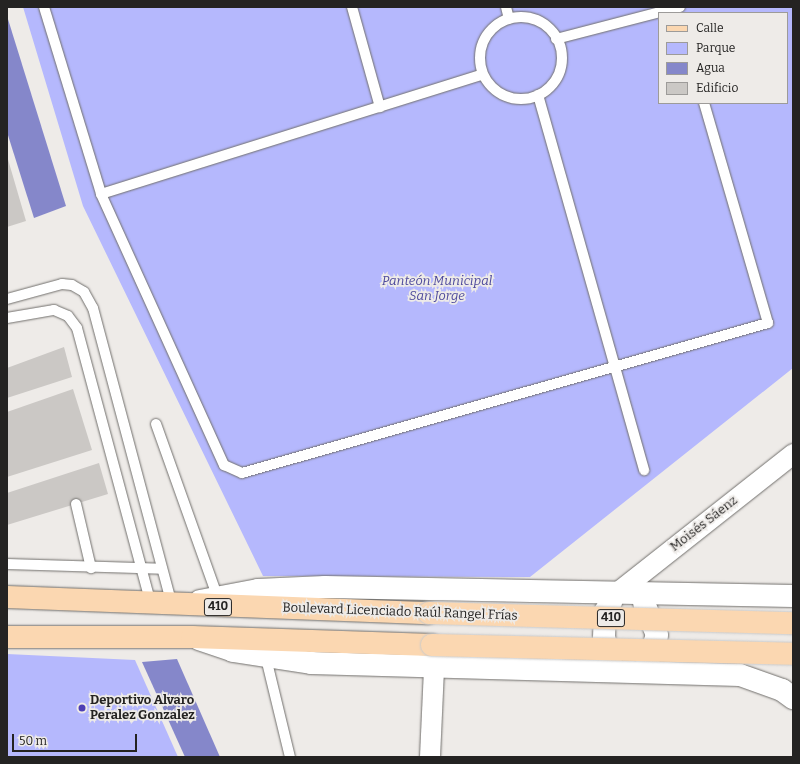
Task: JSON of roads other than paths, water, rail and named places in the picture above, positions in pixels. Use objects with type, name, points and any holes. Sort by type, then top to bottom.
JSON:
[{"type":"main road","points":[[169,605],[217,595],[325,587],[625,594],[793,596]]},
{"type":"main road","points":[[615,672],[607,658],[604,638],[605,612],[625,594]]},
{"type":"main road","points":[[625,594],[647,607],[657,635],[649,663],[639,673]]},
{"type":"main road","name":"Boulevard Licenciado Raúl Rangel Frías","points":[[7,598],[169,605],[793,623]]},
{"type":"main road","points":[[7,637],[192,637],[432,645],[793,654]]},
{"type":"main road","points":[[192,637],[266,658],[434,668],[740,675],[782,690],[793,698]]},
{"type":"street","name":"Moisés Sáenz","points":[[625,594],[793,454]]},
{"type":"street","points":[[430,757],[434,668]]},
{"type":"lane","points":[[44,7],[100,194],[224,466],[242,473],[616,369],[768,323],[704,104]]},
{"type":"lane","points":[[352,7],[380,107]]},
{"type":"lane","points":[[506,7],[509,19]]},
{"type":"lane","points":[[665,12],[678,9]]},
{"type":"lane","points":[[556,38],[658,14]]},
{"type":"lane","points":[[509,19],[536,20],[556,38],[561,66],[548,88],[538,95],[525,99],[500,93],[483,74],[480,54],[487,34],[509,19]]},
{"type":"lane","points":[[100,194],[483,74]]},
{"type":"lane","points":[[538,95],[644,470]]},
{"type":"lane","points":[[7,298],[62,284],[72,284],[87,298],[93,308],[162,569],[169,605]]},
{"type":"lane","points":[[7,304],[9,317],[54,310],[73,321],[142,569],[169,605]]},
{"type":"lane","points":[[156,424],[217,595]]},
{"type":"lane","points":[[76,504],[91,568]]},
{"type":"lane","points":[[7,564],[91,568],[162,569]]},
{"type":"lane","points":[[266,658],[290,757]]},
{"type":"water","points":[[7,16],[66,206],[34,218],[7,132]]},
{"type":"water","points":[[177,659],[220,757],[185,757],[142,662]]},
{"type":"place","name":"Deportivo Alvaro Peralez Gonzalez","points":[[82,708]]},
{"type":"park label","name":"Panteón Municipal San Jorge","points":[[437,290]]}]
